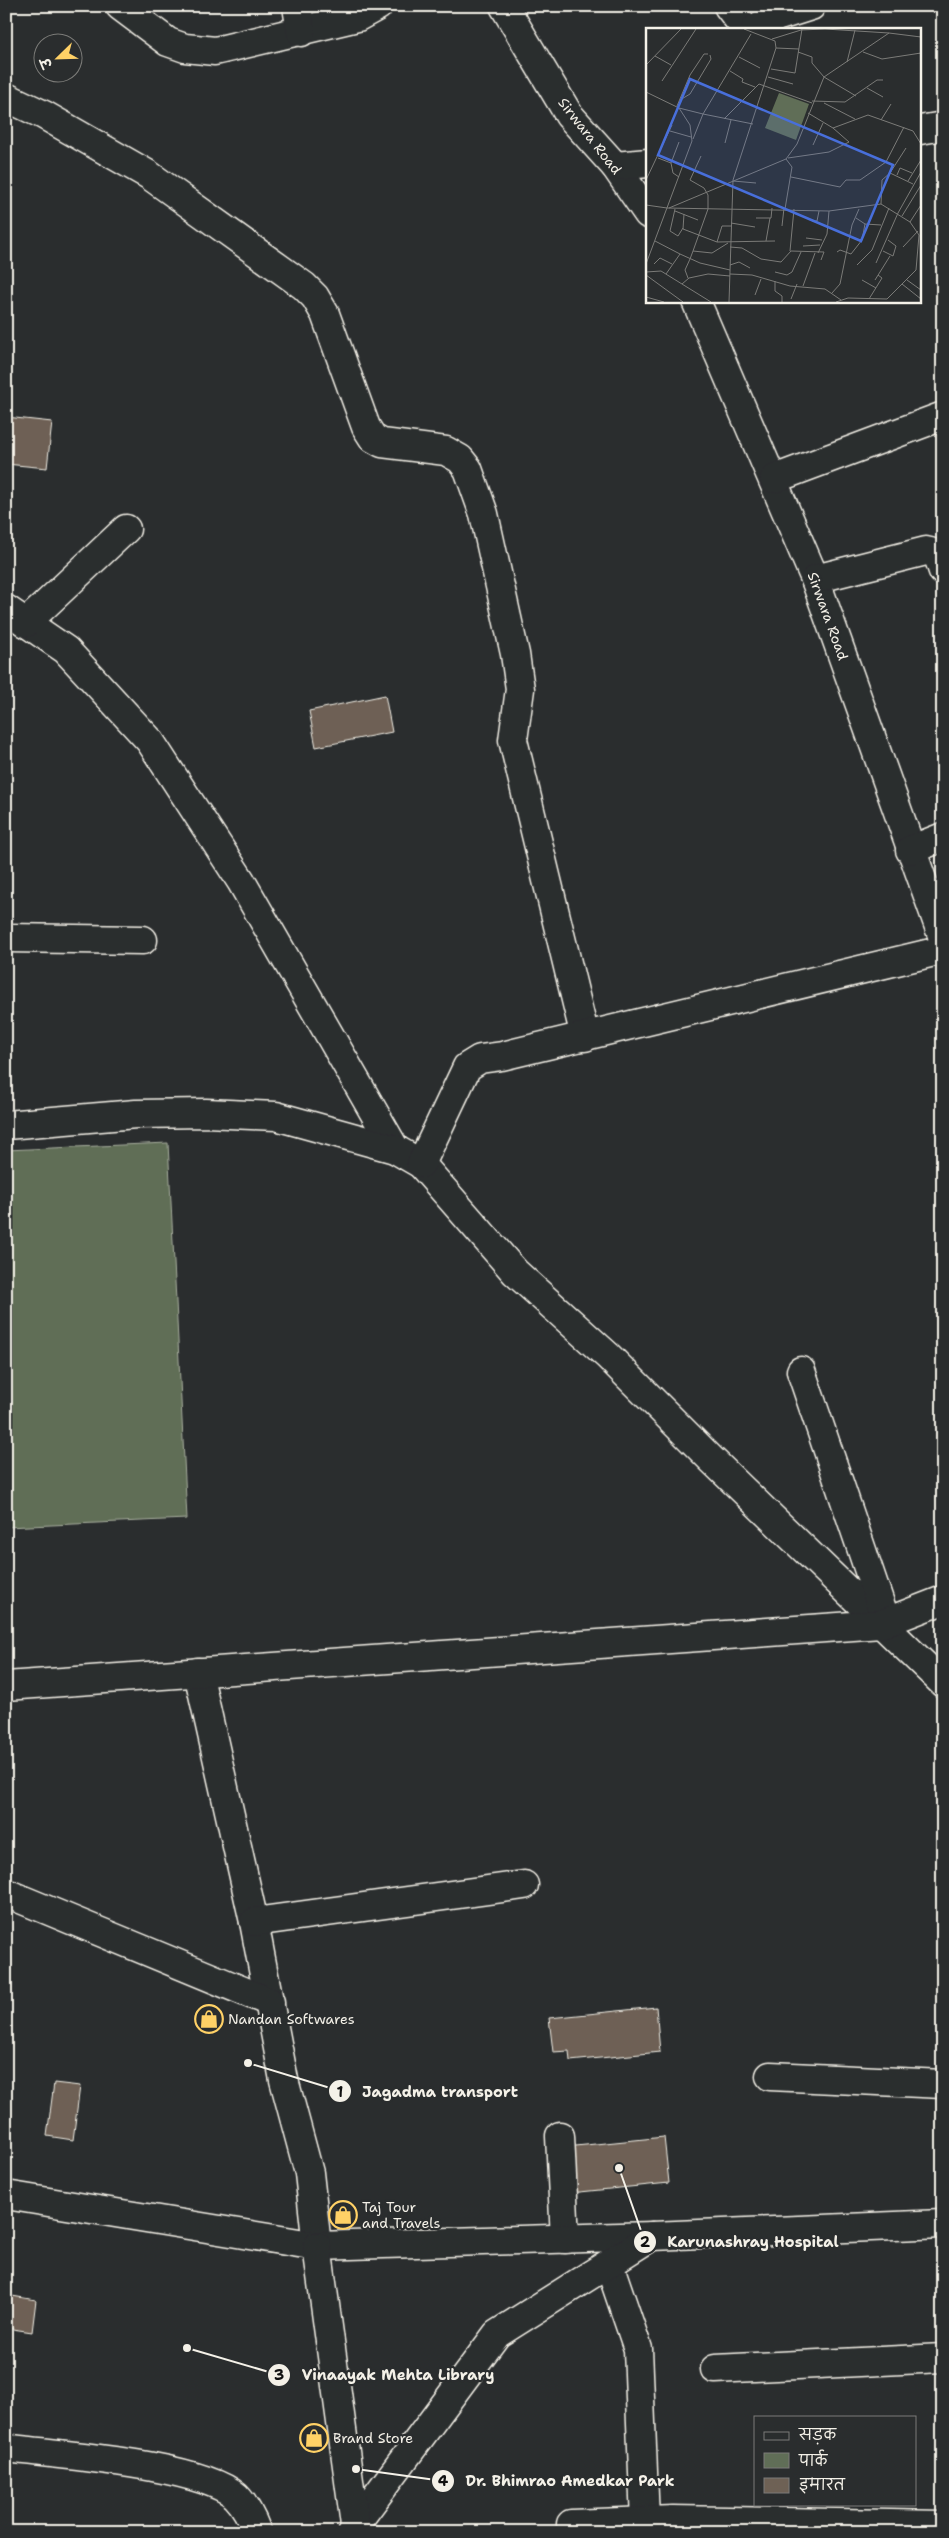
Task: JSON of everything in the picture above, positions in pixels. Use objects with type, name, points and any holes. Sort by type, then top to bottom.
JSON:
[{"type":"street","points":[[120,6],[168,42],[185,48],[215,51],[299,19],[358,17],[378,6]]},
{"type":"street","name":"Sirwara Road","points":[[504,6],[569,115],[615,166],[646,211]]},
{"type":"street","points":[[728,6],[740,23],[748,28]]},
{"type":"street","points":[[756,28],[770,19],[811,6]]},
{"type":"street","points":[[6,97],[44,115],[149,175],[304,286],[316,298],[325,314],[366,427],[373,438],[390,445],[446,451],[460,458],[468,469],[484,514],[515,654],[520,688],[513,740],[585,1036]]},
{"type":"street","points":[[922,130],[943,126]]},
{"type":"street","points":[[615,166],[646,162]]},
{"type":"street","name":"Sirwara Road","points":[[696,302],[774,479],[815,579],[910,850],[943,938]]},
{"type":"street","points":[[774,479],[943,416]]},
{"type":"street","points":[[126,529],[16,616],[66,650],[150,741],[241,881],[395,1149]]},
{"type":"street","points":[[815,579],[926,551],[934,553],[939,557],[943,571]]},
{"type":"street","points":[[910,850],[943,837]]},
{"type":"street","points":[[6,938],[143,940]]},
{"type":"street","points":[[421,1164],[467,1067],[480,1059],[502,1056],[943,950]]},
{"type":"street","points":[[6,1124],[136,1114],[206,1113],[276,1116],[395,1149],[421,1164],[515,1272],[608,1356],[884,1622],[943,1683]]},
{"type":"street","points":[[801,1371],[884,1622]]},
{"type":"street","points":[[6,1686],[884,1622],[943,1600]]},
{"type":"street","points":[[198,1672],[254,1922],[284,2080],[309,2173],[354,2528]]},
{"type":"street","points":[[254,1922],[524,1885]]},
{"type":"street","points":[[6,1893],[270,2002]]},
{"type":"street","points":[[770,2076],[943,2084]]},
{"type":"street","points":[[560,2136],[565,2238]]},
{"type":"street","points":[[6,2195],[317,2246],[652,2236],[943,2224]]},
{"type":"street","points":[[354,2528],[496,2334],[652,2236]]},
{"type":"street","points":[[609,2264],[638,2349],[645,2521]]},
{"type":"street","points":[[715,2369],[943,2358]]},
{"type":"street","points":[[6,2448],[158,2468],[209,2482],[236,2496],[250,2514],[257,2532]]},
{"type":"street","points":[[571,2524],[645,2521],[943,2525]]},
{"type":"green space","points":[[168,1143],[187,1519],[6,1527],[6,1150]]},
{"type":"building","points":[[6,417],[52,422],[47,468],[6,464]]},
{"type":"building","points":[[385,695],[392,732],[316,747],[309,711]]},
{"type":"building","points":[[656,2007],[660,2052],[570,2061],[569,2051],[553,2052],[549,2018]]},
{"type":"building","points":[[54,2083],[80,2086],[73,2140],[47,2136]]},
{"type":"building","points":[[664,2137],[669,2183],[570,2193],[566,2147]]},
{"type":"building","points":[[6,2295],[36,2300],[32,2332],[6,2328]]},
{"type":"place","name":"Nandan Softwares","points":[[209,2019]]},
{"type":"place","name":"Jagadma transport","points":[[248,2063]]},
{"type":"place","name":"Karunashray Hospital","points":[[619,2168]]},
{"type":"place","name":"Taj Tour and Travels","points":[[343,2215]]},
{"type":"place","name":"Vinaayak Mehta Library","points":[[187,2348]]},
{"type":"place","name":"Brand Store","points":[[314,2438]]},
{"type":"place","name":"Dr. Bhimrao Amedkar Park","points":[[356,2469]]}]
